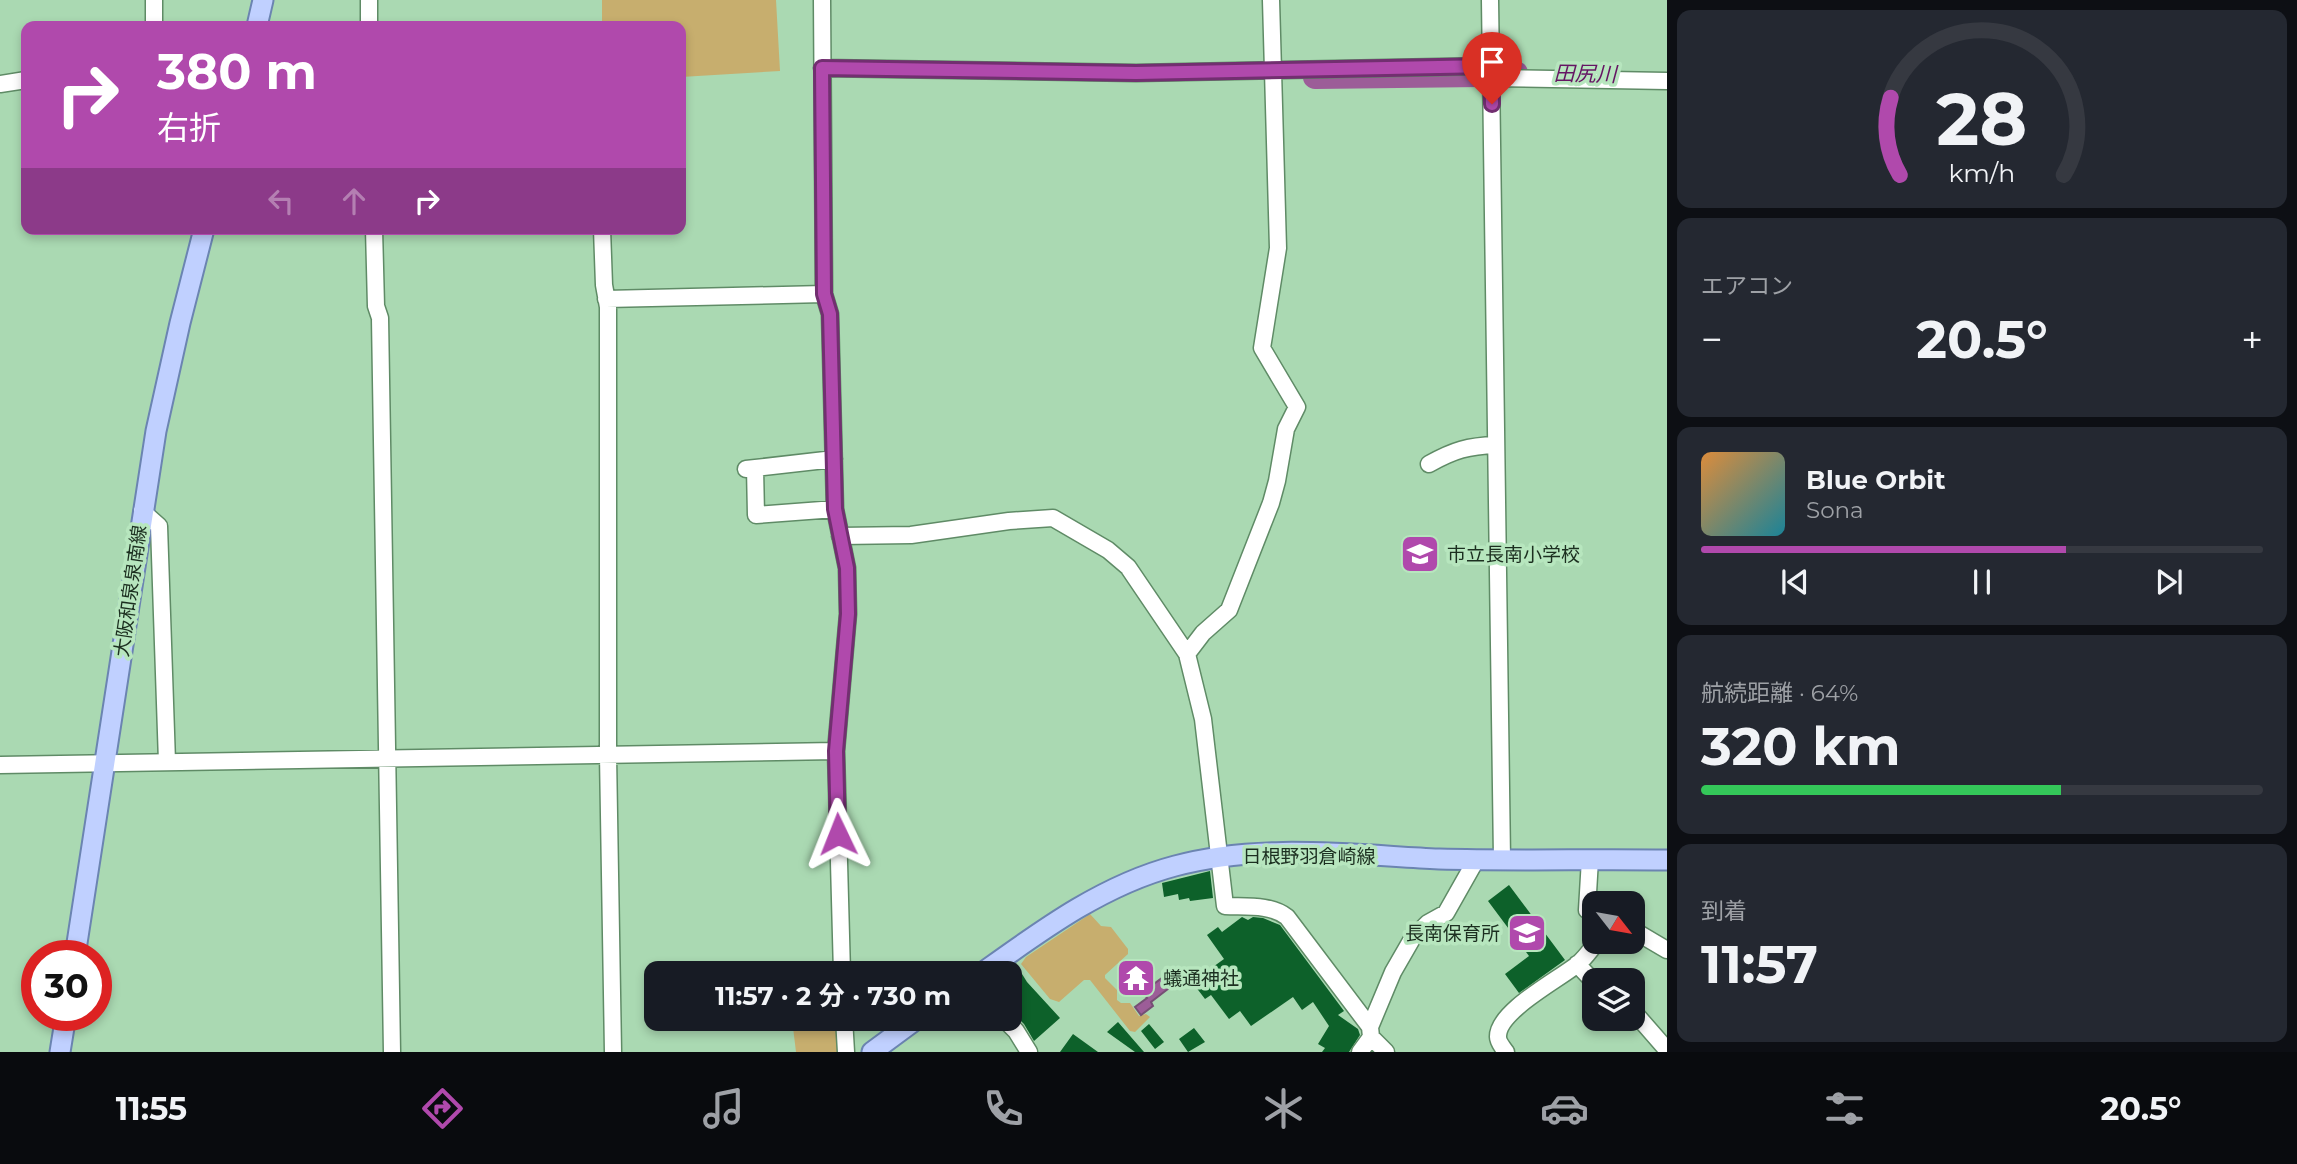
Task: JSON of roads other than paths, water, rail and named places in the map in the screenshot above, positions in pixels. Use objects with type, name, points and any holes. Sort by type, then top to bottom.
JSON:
[{"type":"main road","points":[[258,21],[263,0]]},
{"type":"main road","name":"大阪和泉泉南線","points":[[77,940],[142,511],[167,378],[203,235]]},
{"type":"main road","name":"日根野羽倉崎線","points":[[999,961],[1044,929],[1096,898],[1138,878],[1176,865],[1219,857],[1282,853],[1476,860],[1667,860]]},
{"type":"main road","points":[[60,1052],[63,1031]]},
{"type":"main road","points":[[872,1052],[900,1031]]},
{"type":"street","points":[[154,0],[155,21]]},
{"type":"street","points":[[369,0],[369,21]]},
{"type":"street","points":[[822,0],[824,294],[830,314],[835,509],[847,568],[848,614],[836,751],[842,961]]},
{"type":"street","points":[[1188,654],[1203,633],[1229,610],[1271,503],[1286,429],[1297,407],[1262,348],[1278,248],[1271,0]]},
{"type":"street","points":[[1490,0],[1502,859]]},
{"type":"street","points":[[822,68],[1136,73],[1272,70],[1491,72],[1667,81]]},
{"type":"street","points":[[0,84],[21,81]]},
{"type":"street","points":[[374,235],[376,306],[380,318],[393,1052]]},
{"type":"street","points":[[602,235],[606,299],[608,755],[613,1052]]},
{"type":"street","points":[[606,299],[824,294]]},
{"type":"street","points":[[1429,464],[1452,451],[1468,446],[1496,445]]},
{"type":"street","points":[[834,459],[749,469],[756,515],[835,509]]},
{"type":"street","points":[[142,511],[159,526],[167,762]]},
{"type":"street","points":[[840,536],[911,535],[1009,521],[1053,518],[1108,550],[1128,567],[1188,654],[1203,719],[1225,906],[1268,908],[1287,917],[1386,1052]]},
{"type":"street","points":[[0,765],[836,751]]},
{"type":"street","points":[[1588,891],[1590,859]]},
{"type":"street","points":[[1360,1052],[1392,972],[1412,939],[1428,923],[1446,913],[1476,860]]},
{"type":"street","points":[[1645,937],[1667,950]]},
{"type":"street","points":[[1506,1052],[1498,1040],[1508,1017],[1518,1005],[1546,988],[1586,954]]},
{"type":"street","points":[[1577,964],[1582,969]]},
{"type":"street","points":[[1645,1025],[1667,1050]]},
{"type":"street","points":[[845,1031],[846,1052]]},
{"type":"street","points":[[1016,1031],[1029,1052]]},
{"type":"waterway","name":"田尻川","points":[[1315,77],[1516,73]]},
{"type":"place","name":"市立長南小学校","points":[[1420,554]]},
{"type":"place","name":"長南保育所","points":[[1527,933]]},
{"type":"place","name":"蟻通神社","points":[[1136,978]]}]
